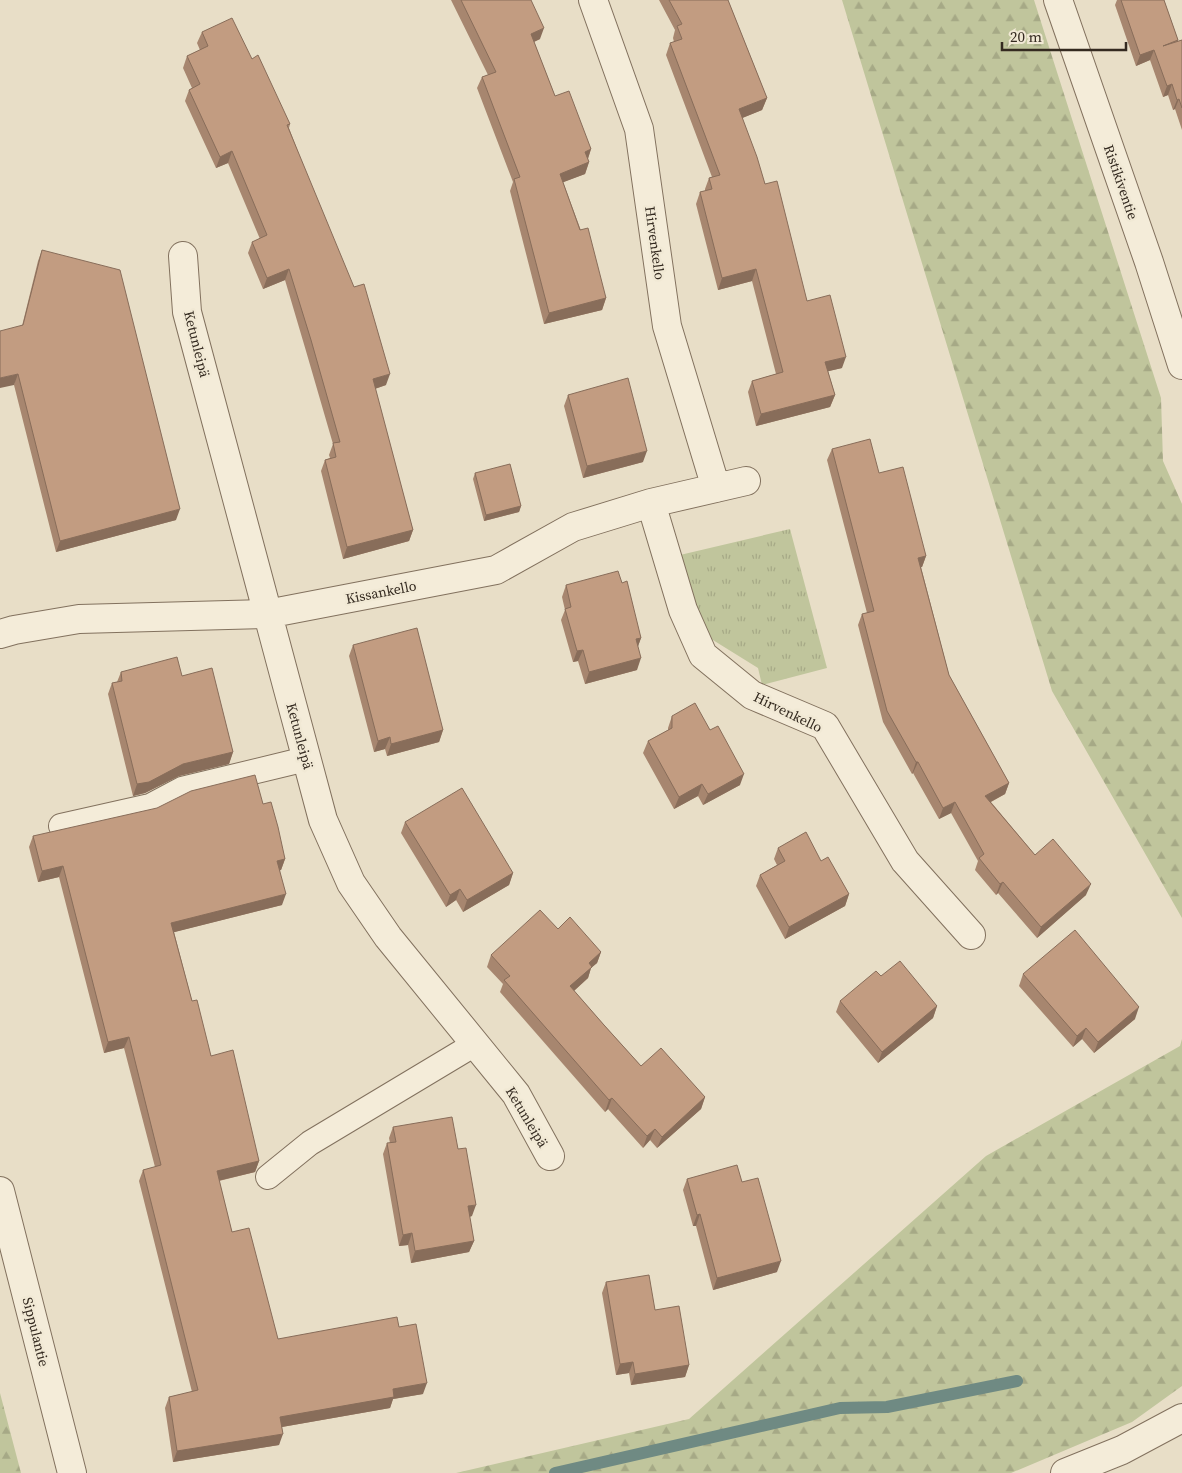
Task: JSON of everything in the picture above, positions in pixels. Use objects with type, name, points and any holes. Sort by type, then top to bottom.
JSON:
[{"type":"street","name":"Hirvenkello","points":[[593,0],[639,129],[667,326],[716,488]]},
{"type":"street","name":"Ristikiventie","points":[[1058,0],[1149,262],[1182,365]]},
{"type":"street","name":"Ketunleipä","points":[[183,256],[188,312],[266,614],[323,820],[351,883],[388,937],[516,1094],[550,1156]]},
{"type":"street","name":"Kissankello","points":[[0,634],[79,619],[266,614],[496,570],[573,527],[652,504],[746,481]]},
{"type":"street","name":"Hirvenkello","points":[[652,504],[682,610],[703,655],[752,695],[825,726],[905,861],[971,935]]},
{"type":"street","name":"Sippulantie","points":[[0,1191],[72,1473]]},
{"type":"street","points":[[1065,1473],[1122,1450],[1182,1418]]},
{"type":"lane","points":[[62,826],[150,806],[182,789],[306,759]]},
{"type":"lane","points":[[268,1177],[310,1143],[475,1044]]},
{"type":"green space","points":[[842,0],[1034,0],[1161,398],[1163,461],[1182,504],[1182,918],[1052,691]]},
{"type":"green space","points":[[790,529],[827,668],[762,685],[758,668],[700,632],[680,555]]},
{"type":"green space","points":[[1182,1039],[1182,1386],[1132,1422],[1011,1473],[456,1473],[689,1419],[986,1156],[1180,1046]]},
{"type":"green space","points":[[0,1393],[21,1473],[0,1473]]},
{"type":"building","points":[[461,0],[531,0],[544,28],[531,34],[555,96],[569,91],[591,149],[585,152],[589,162],[560,174],[580,230],[588,228],[606,298],[549,313],[514,179],[520,177],[482,77],[496,72]]},
{"type":"building","points":[[669,0],[728,0],[767,98],[739,109],[765,184],[777,181],[807,301],[830,295],[846,357],[825,362],[835,395],[761,414],[752,381],[783,372],[756,269],[722,278],[700,192],[712,189],[709,178],[720,175],[670,43],[682,39],[677,26],[682,24]]},
{"type":"building","points":[[1121,0],[1164,0],[1178,40],[1163,46],[1182,40],[1182,108],[1179,99],[1177,100],[1172,84],[1167,86],[1154,50],[1140,55]]},
{"type":"building","points":[[232,18],[252,59],[258,55],[290,124],[287,125],[354,287],[364,284],[390,374],[373,379],[413,530],[347,547],[325,460],[336,457],[333,443],[340,442],[289,269],[267,278],[252,242],[267,235],[232,151],[220,157],[189,90],[200,84],[187,56],[208,46],[202,32]]},
{"type":"building","points":[[42,250],[120,270],[180,509],[60,541],[18,374],[0,378],[0,331],[23,325]]},
{"type":"building","points":[[628,378],[647,451],[587,466],[568,395]]},
{"type":"building","points":[[870,439],[879,473],[903,467],[926,556],[918,558],[949,675],[1009,783],[985,796],[1035,855],[1053,839],[1091,884],[1041,927],[1003,882],[1000,884],[979,858],[984,854],[955,802],[943,808],[887,711],[862,614],[874,611],[832,449]]},
{"type":"building","points":[[510,464],[521,506],[486,515],[475,473]]},
{"type":"building","points":[[618,571],[622,583],[627,581],[641,638],[636,639],[641,658],[589,672],[583,650],[577,651],[565,609],[571,607],[566,585]]},
{"type":"building","points":[[417,628],[443,730],[391,744],[390,737],[378,741],[353,645]]},
{"type":"building","points":[[177,657],[182,676],[212,668],[233,752],[183,764],[149,782],[137,784],[112,683],[122,681],[121,672]]},
{"type":"building","points":[[695,703],[710,730],[718,726],[744,774],[708,794],[702,784],[679,797],[648,741],[672,728],[672,716]]},
{"type":"building","points":[[255,775],[263,804],[271,802],[278,827],[285,859],[277,861],[286,894],[171,923],[192,1001],[197,1000],[211,1056],[233,1050],[259,1161],[217,1171],[232,1232],[249,1228],[278,1339],[397,1317],[399,1327],[416,1324],[427,1383],[393,1389],[394,1397],[280,1417],[283,1434],[177,1451],[169,1397],[198,1390],[143,1170],[161,1165],[129,1037],[108,1042],[63,866],[42,871],[33,836],[157,808],[191,791]]},
{"type":"building","points":[[462,788],[513,873],[467,900],[460,889],[450,895],[405,822]]},
{"type":"building","points":[[806,832],[821,861],[828,857],[849,894],[789,927],[760,875],[785,861],[778,848]]},
{"type":"building","points":[[540,910],[558,929],[570,917],[601,952],[589,963],[592,967],[570,986],[604,1025],[641,1066],[661,1048],[705,1097],[662,1137],[655,1129],[647,1136],[612,1098],[609,1100],[504,980],[510,976],[491,955]]},
{"type":"building","points":[[1075,930],[1139,1007],[1098,1042],[1086,1028],[1077,1036],[1023,974]]},
{"type":"building","points":[[900,961],[937,1006],[882,1052],[840,1001],[876,971],[881,976]]},
{"type":"building","points":[[452,1117],[458,1149],[466,1148],[476,1205],[468,1206],[474,1241],[415,1251],[412,1233],[403,1235],[387,1143],[396,1142],[393,1127]]},
{"type":"building","points":[[737,1165],[742,1182],[758,1178],[781,1261],[717,1278],[700,1214],[697,1215],[687,1179]]},
{"type":"building","points":[[649,1275],[655,1310],[679,1306],[689,1365],[635,1374],[633,1362],[620,1364],[606,1282]]},
{"type":"waterway","points":[[555,1473],[840,1408],[887,1407],[1017,1381]]}]
